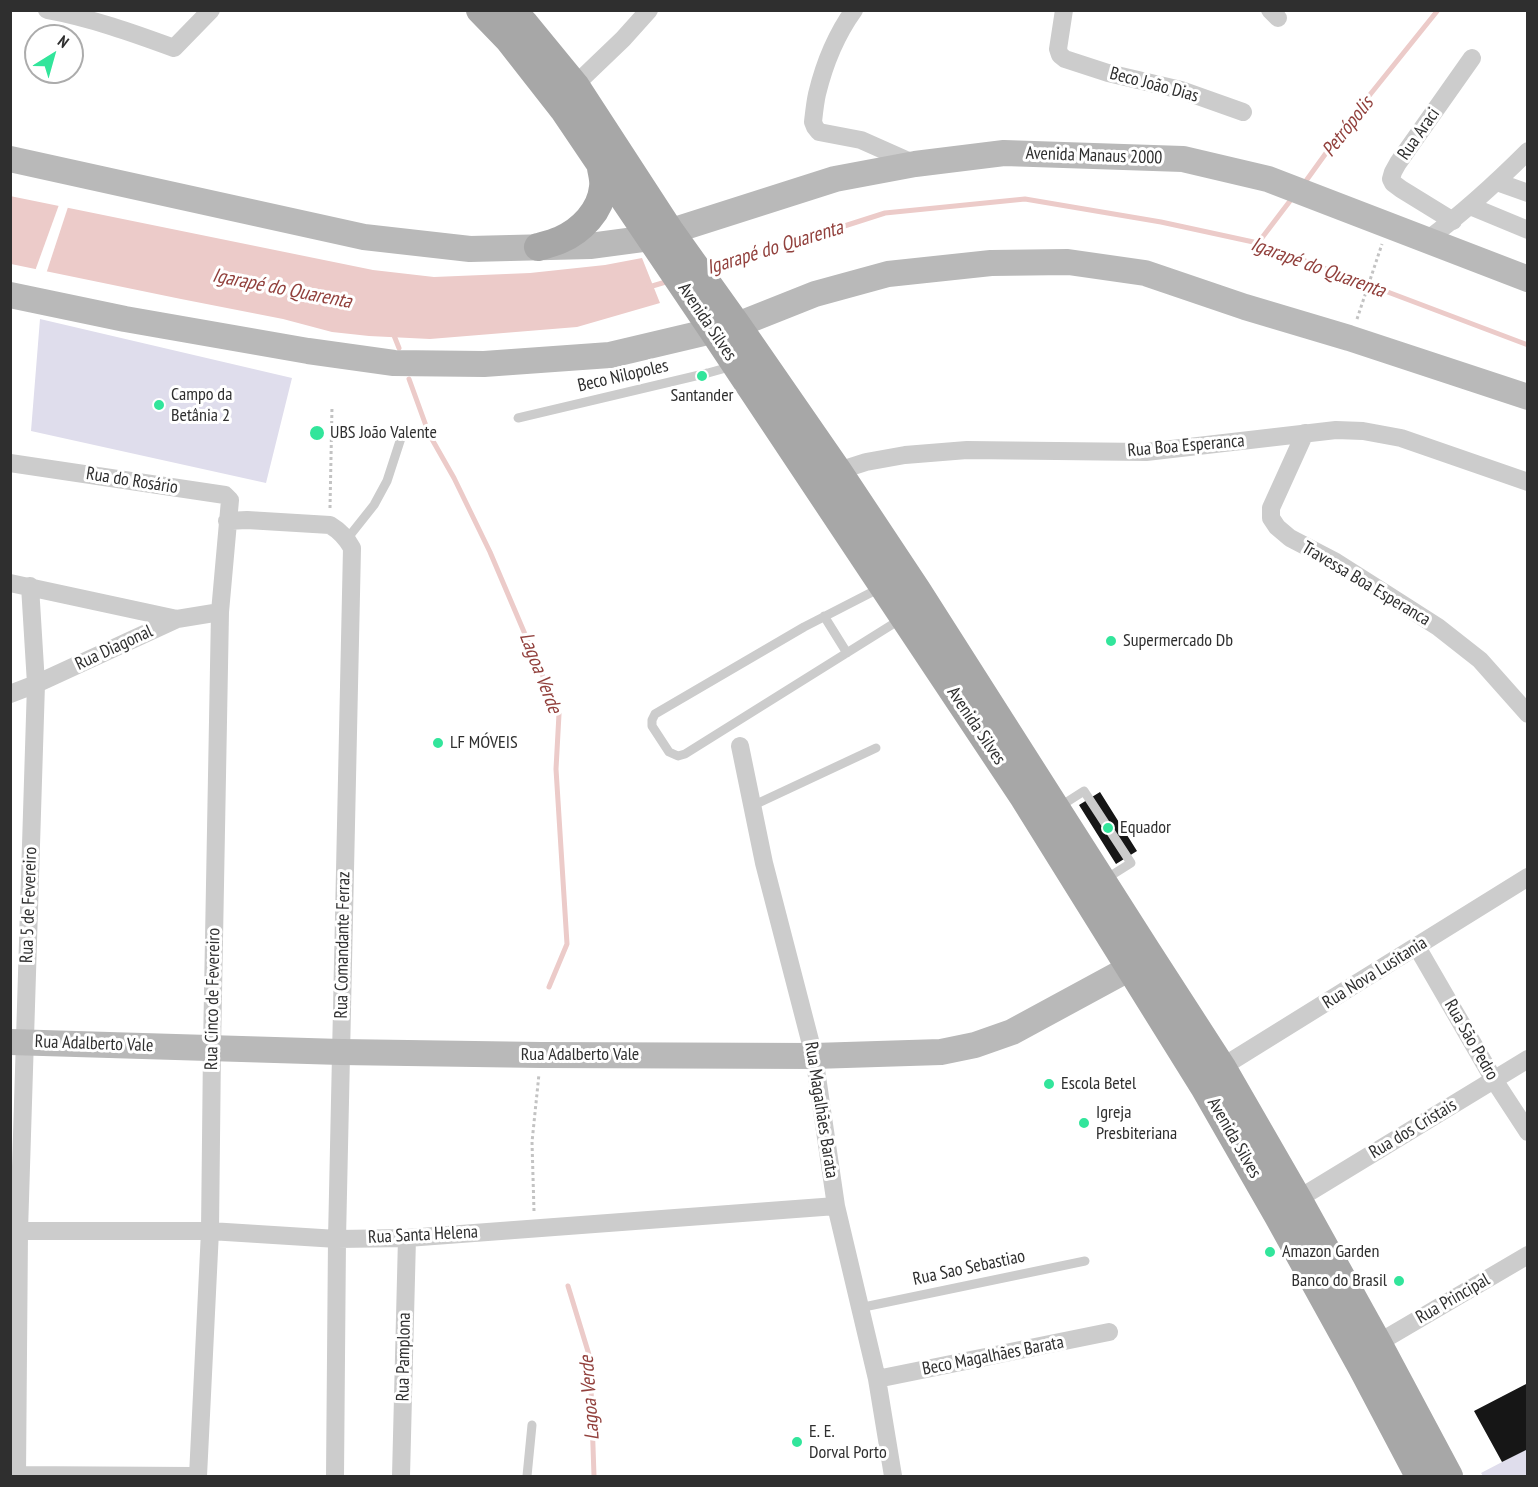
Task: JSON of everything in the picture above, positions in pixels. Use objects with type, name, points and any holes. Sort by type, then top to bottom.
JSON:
[{"type":"main road","name":"Avenida Silves","points":[[480,10],[509,40],[562,109],[602,168],[664,239]]},
{"type":"main road","name":"Avenida Silves","points":[[512,10],[575,85],[664,239],[725,328],[838,471],[924,600],[1222,1067],[1378,1343],[1449,1476]]},
{"type":"main road","points":[[538,247],[560,240],[587,222],[598,206],[603,187],[602,168]]},
{"type":"main road","name":"Avenida Silves","points":[[725,328],[736,365],[1024,798],[1204,1087],[1278,1216],[1419,1476]]},
{"type":"street","points":[[47,10],[101,23],[174,48],[211,10]]},
{"type":"street","points":[[575,85],[623,39],[649,10]]},
{"type":"street","points":[[854,10],[843,25],[827,60],[816,95],[814,127],[819,132],[861,140],[915,164]]},
{"type":"street","name":"Beco João Dias","points":[[1064,10],[1058,48],[1060,55],[1065,59],[1108,73],[1180,90],[1243,112]]},
{"type":"street","name":"Rua Araci","points":[[1454,220],[1401,189],[1391,179],[1398,163],[1472,58]]},
{"type":"street","points":[[1427,240],[1454,220],[1497,182],[1527,150]]},
{"type":"street","name":"Avenida Manaus 2000","points":[[10,159],[364,237],[470,249],[590,246],[664,239],[835,179],[915,164],[1004,153],[1183,159],[1268,179],[1527,279]]},
{"type":"street","points":[[1497,182],[1527,193]]},
{"type":"street","points":[[1470,206],[1527,230]]},
{"type":"street","points":[[1454,220],[1457,252]]},
{"type":"street","points":[[10,295],[148,323],[308,351],[394,363],[484,364],[610,355],[725,328],[815,294],[888,274],[991,262],[1068,262],[1145,273],[1527,397]]},
{"type":"street","name":"Rua Boa Esperanca","points":[[838,471],[866,462],[905,455],[967,450],[1146,452],[1336,430],[1363,431],[1401,438],[1527,482]]},
{"type":"street","name":"Travessa Boa Esperanca","points":[[1305,433],[1271,508],[1271,518],[1277,527],[1290,538],[1336,562],[1438,627],[1480,660],[1527,714]]},
{"type":"street","name":"Rua do Rosário","points":[[10,463],[225,495],[230,500],[227,521]]},
{"type":"street","points":[[227,521],[330,525],[348,539]]},
{"type":"street","name":"Rua Cinco de Fevereiro","points":[[198,1476],[210,1231],[220,612],[227,521]]},
{"type":"street","name":"Rua Comandante Ferraz","points":[[335,1476],[337,1239],[352,559],[352,548],[348,539]]},
{"type":"street","points":[[10,582],[177,619]]},
{"type":"street","name":"Rua 5 de Fevereiro","points":[[14,1475],[17,1042],[36,684],[30,586]]},
{"type":"street","name":"Rua Diagonal","points":[[10,694],[177,619],[220,612]]},
{"type":"street","name":"Rua Magalhães Barata","points":[[740,746],[764,863],[814,1056],[836,1206],[877,1379],[893,1476]]},
{"type":"street","name":"Rua Nova Lusitania","points":[[1222,1067],[1527,877]]},
{"type":"street","name":"Rua São Pedro","points":[[1417,947],[1527,1132]]},
{"type":"street","name":"Rua Adalberto Vale","points":[[17,1042],[341,1052],[541,1055],[814,1056],[940,1052],[975,1045],[1012,1032],[1130,968]]},
{"type":"street","name":"Rua dos Cristais","points":[[1298,1199],[1527,1059]]},
{"type":"street","name":"Rua Santa Helena","points":[[15,1231],[210,1231],[337,1239],[407,1238],[836,1206]]},
{"type":"street","name":"Rua Pamplona","points":[[401,1476],[407,1238]]},
{"type":"street","name":"Rua Principal","points":[[1378,1343],[1527,1255]]},
{"type":"street","name":"Beco Magalhães Barata","points":[[877,1379],[1109,1332]]},
{"type":"street","points":[[14,1475],[193,1476]]},
{"type":"lane","name":"Beco Nilopoles","points":[[518,418],[736,365]]},
{"type":"lane","points":[[348,539],[374,505],[387,481],[400,438]]},
{"type":"lane","points":[[883,587],[804,627],[655,714],[652,726],[669,752],[678,756],[685,754],[903,618]]},
{"type":"lane","points":[[824,616],[847,653]]},
{"type":"lane","points":[[752,806],[876,748]]},
{"type":"lane","name":"Rua Sao Sebastiao","points":[[859,1308],[1085,1261]]},
{"type":"lane","points":[[527,1476],[532,1425]]},
{"type":"path","points":[[1357,319],[1386,235]]},
{"type":"path","points":[[330,525],[332,407]]},
{"type":"path","points":[[535,1228],[532,1142],[541,1055]]},
{"type":"shaded area","name":"Campo da Betânia 2","points":[[40,319],[292,378],[266,483],[31,431]]},
{"type":"shaded area","points":[[1527,1449],[1527,1476],[1483,1476],[1481,1473]]},
{"type":"water","points":[[10,196],[373,270],[434,277],[530,273],[605,265],[642,258],[660,303],[577,327],[430,339],[332,332],[283,319],[11,264]]},
{"type":"pier","points":[[60,202],[69,204],[46,274],[35,271]]},
{"type":"building","name":"Equador","points":[[1100,792],[1137,851],[1116,864],[1079,805]]},
{"type":"building","points":[[1528,1383],[1528,1449],[1502,1462],[1474,1411]]},
{"type":"waterway","name":"Petrópolis","points":[[1303,185],[1352,117],[1438,10]]},
{"type":"waterway","name":"Petrópolis","points":[[1258,243],[1293,197]]},
{"type":"waterway","name":"Igarapé do Quarenta","points":[[710,269],[885,213],[1025,199],[1161,222],[1258,243],[1528,345]]},
{"type":"waterway","name":"Igarapé do Quarenta","points":[[649,287],[669,281]]},
{"type":"waterway","name":"Lagoa Verde","points":[[393,333],[399,348]]},
{"type":"waterway","name":"Lagoa Verde","points":[[409,379],[429,434],[454,478],[490,552],[559,714],[556,769],[567,944],[549,987]]},
{"type":"waterway","name":"Lagoa Verde","points":[[568,1286],[590,1358],[594,1476]]},
{"type":"place","name":"Santander","points":[[702,376]]},
{"type":"place","name":"Campo da Betânia 2","points":[[159,405]]},
{"type":"place","name":"UBS João Valente","points":[[317,433]]},
{"type":"place","name":"Supermercado Db","points":[[1111,641]]},
{"type":"place","name":"LF MÓVEIS","points":[[438,743]]},
{"type":"place","name":"Equador","points":[[1108,828]]},
{"type":"place","name":"Escola Betel","points":[[1049,1084]]},
{"type":"place","name":"Igreja Presbiteriana","points":[[1084,1123]]},
{"type":"place","name":"Amazon Garden","points":[[1270,1252]]},
{"type":"place","name":"Banco do Brasil","points":[[1399,1281]]},
{"type":"place","name":"E. E. Dorval Porto","points":[[797,1442]]}]
